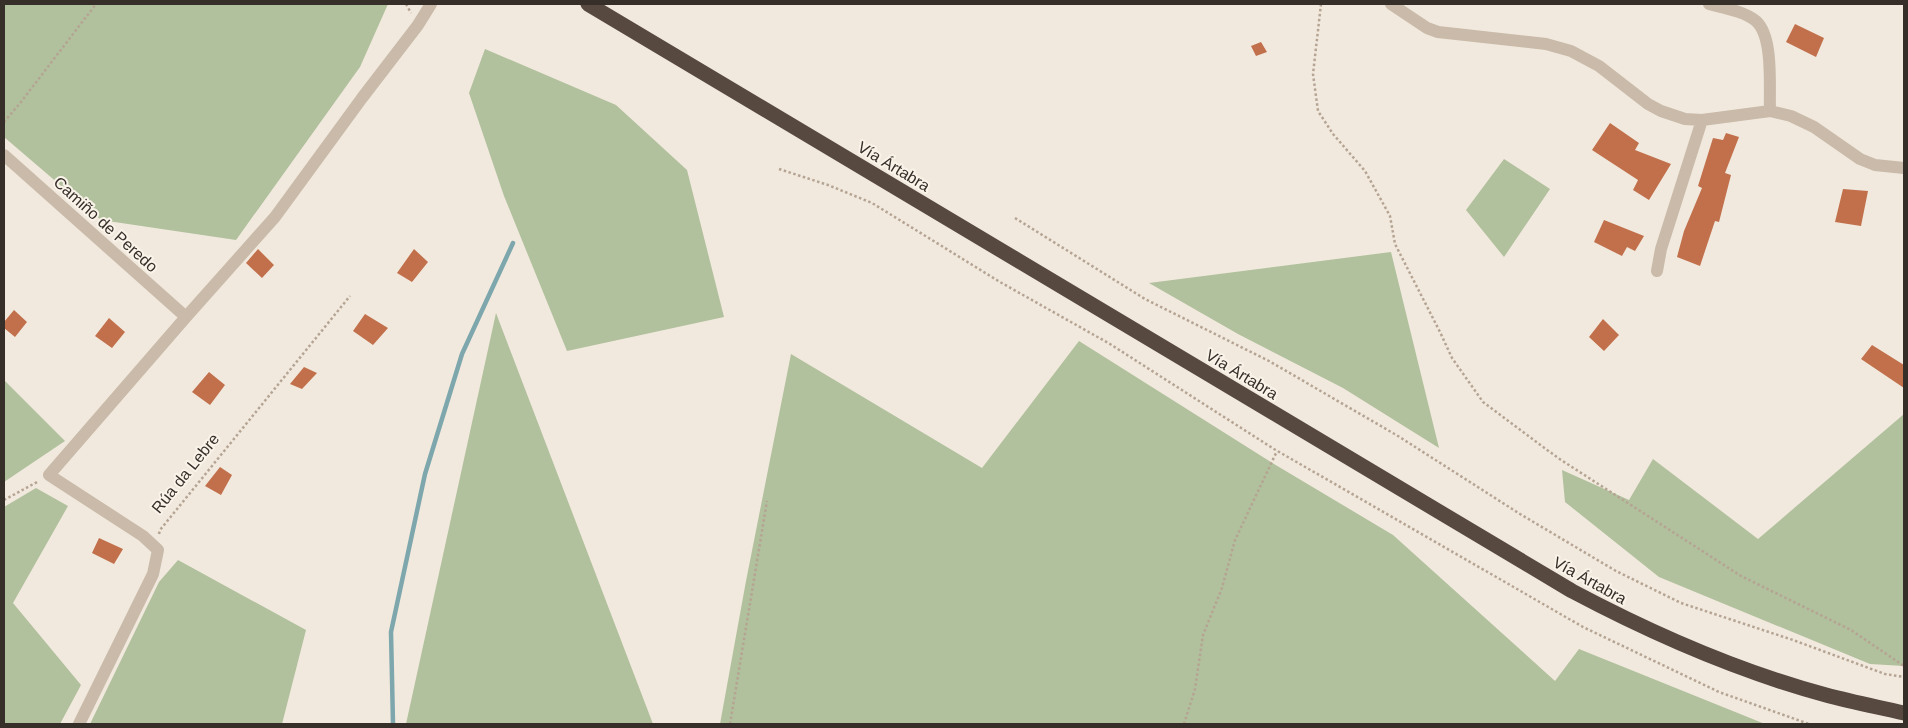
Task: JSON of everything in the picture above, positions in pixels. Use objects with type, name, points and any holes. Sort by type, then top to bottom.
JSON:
[{"type":"highway","name":"Vía Ártabra","points":[[588,4],[1572,591],[1631,622],[1759,674],[1826,695],[1904,713]]},
{"type":"street","points":[[79,724],[153,574],[158,550],[143,536],[49,475],[275,217],[431,4]]},
{"type":"street","points":[[1391,4],[1427,28],[1438,32],[1546,44],[1571,51],[1600,66],[1661,112],[1686,119],[1702,120],[1770,111],[1791,116],[1814,127],[1860,159],[1875,165],[1904,168]]},
{"type":"street","points":[[1709,4],[1756,20],[1763,29],[1768,42],[1770,111]]},
{"type":"street","points":[[1657,272],[1661,249],[1702,120]]},
{"type":"street","name":"Camiño de Peredo","points":[[4,155],[186,317]]},
{"type":"path","points":[[4,122],[96,4]]},
{"type":"path","points":[[1321,4],[1314,74],[1318,111],[1333,134],[1365,171],[1390,216],[1396,244],[1452,358],[1483,402],[1566,464],[1741,576],[1851,630],[1904,666]]},
{"type":"path","points":[[779,169],[828,185],[872,203],[1000,282],[1110,344],[1277,451],[1583,626],[1719,692],[1809,724]]},
{"type":"path","points":[[1015,218],[1145,299],[1269,361],[1381,426],[1520,514],[1616,571],[1681,603],[1793,640],[1886,674],[1904,677]]},
{"type":"path","name":"Rúa da Lebre","points":[[158,550],[160,530],[350,296]]},
{"type":"path","points":[[1184,724],[1195,689],[1203,635],[1222,588],[1235,540],[1277,451]]},
{"type":"path","points":[[4,500],[49,475]]},
{"type":"path","points":[[730,724],[767,501]]},
{"type":"green space","points":[[4,4],[388,4],[360,67],[236,240],[101,220],[4,137]]},
{"type":"green space","points":[[485,49],[616,105],[687,170],[724,317],[567,351],[504,196],[469,93]]},
{"type":"green space","points":[[1504,159],[1550,189],[1504,257],[1466,210]]},
{"type":"green space","points":[[1391,252],[1439,448],[1343,388],[1238,334],[1149,283]]},
{"type":"green space","points":[[496,313],[653,724],[406,724]]},
{"type":"green space","points":[[1079,341],[1274,464],[1393,535],[1555,681],[1579,649],[1765,724],[720,724],[791,354],[982,468]]},
{"type":"green space","points":[[4,380],[65,441],[4,482]]},
{"type":"green space","points":[[1904,414],[1904,666],[1870,664],[1659,577],[1565,502],[1562,470],[1629,500],[1653,459],[1758,539]]},
{"type":"green space","points":[[36,488],[68,506],[13,603],[81,685],[60,724],[4,724],[4,507]]},
{"type":"green space","points":[[178,560],[306,630],[282,724],[90,724],[159,582]]},
{"type":"building","points":[[1795,24],[1824,38],[1816,57],[1786,42]]},
{"type":"building","points":[[1261,42],[1267,52],[1256,56],[1251,46]]},
{"type":"building","points":[[1610,123],[1639,143],[1635,150],[1671,164],[1649,200],[1633,190],[1638,180],[1592,150]]},
{"type":"building","points":[[1726,133],[1739,137],[1725,173],[1731,175],[1719,222],[1715,221],[1700,266],[1677,257],[1684,231],[1702,188],[1698,186],[1713,138],[1723,140]]},
{"type":"building","points":[[1843,189],[1868,191],[1861,226],[1835,222]]},
{"type":"building","points":[[1604,220],[1644,236],[1635,251],[1627,247],[1622,256],[1594,242]]},
{"type":"building","points":[[258,249],[274,265],[262,278],[246,263]]},
{"type":"building","points":[[414,249],[428,262],[412,282],[397,273]]},
{"type":"building","points":[[14,310],[27,322],[15,337],[4,328],[4,322]]},
{"type":"building","points":[[365,314],[388,328],[373,345],[353,331]]},
{"type":"building","points":[[109,318],[125,332],[112,348],[95,336]]},
{"type":"building","points":[[1603,319],[1619,335],[1604,351],[1589,337]]},
{"type":"building","points":[[1872,345],[1904,365],[1904,388],[1861,359]]},
{"type":"building","points":[[304,367],[317,373],[302,389],[290,384]]},
{"type":"building","points":[[209,372],[225,385],[210,405],[192,392]]},
{"type":"building","points":[[220,467],[232,475],[221,495],[205,486]]},
{"type":"building","points":[[99,538],[123,549],[114,564],[92,553]]},
{"type":"waterway","points":[[393,724],[391,632],[425,474],[462,354],[513,243]]}]
